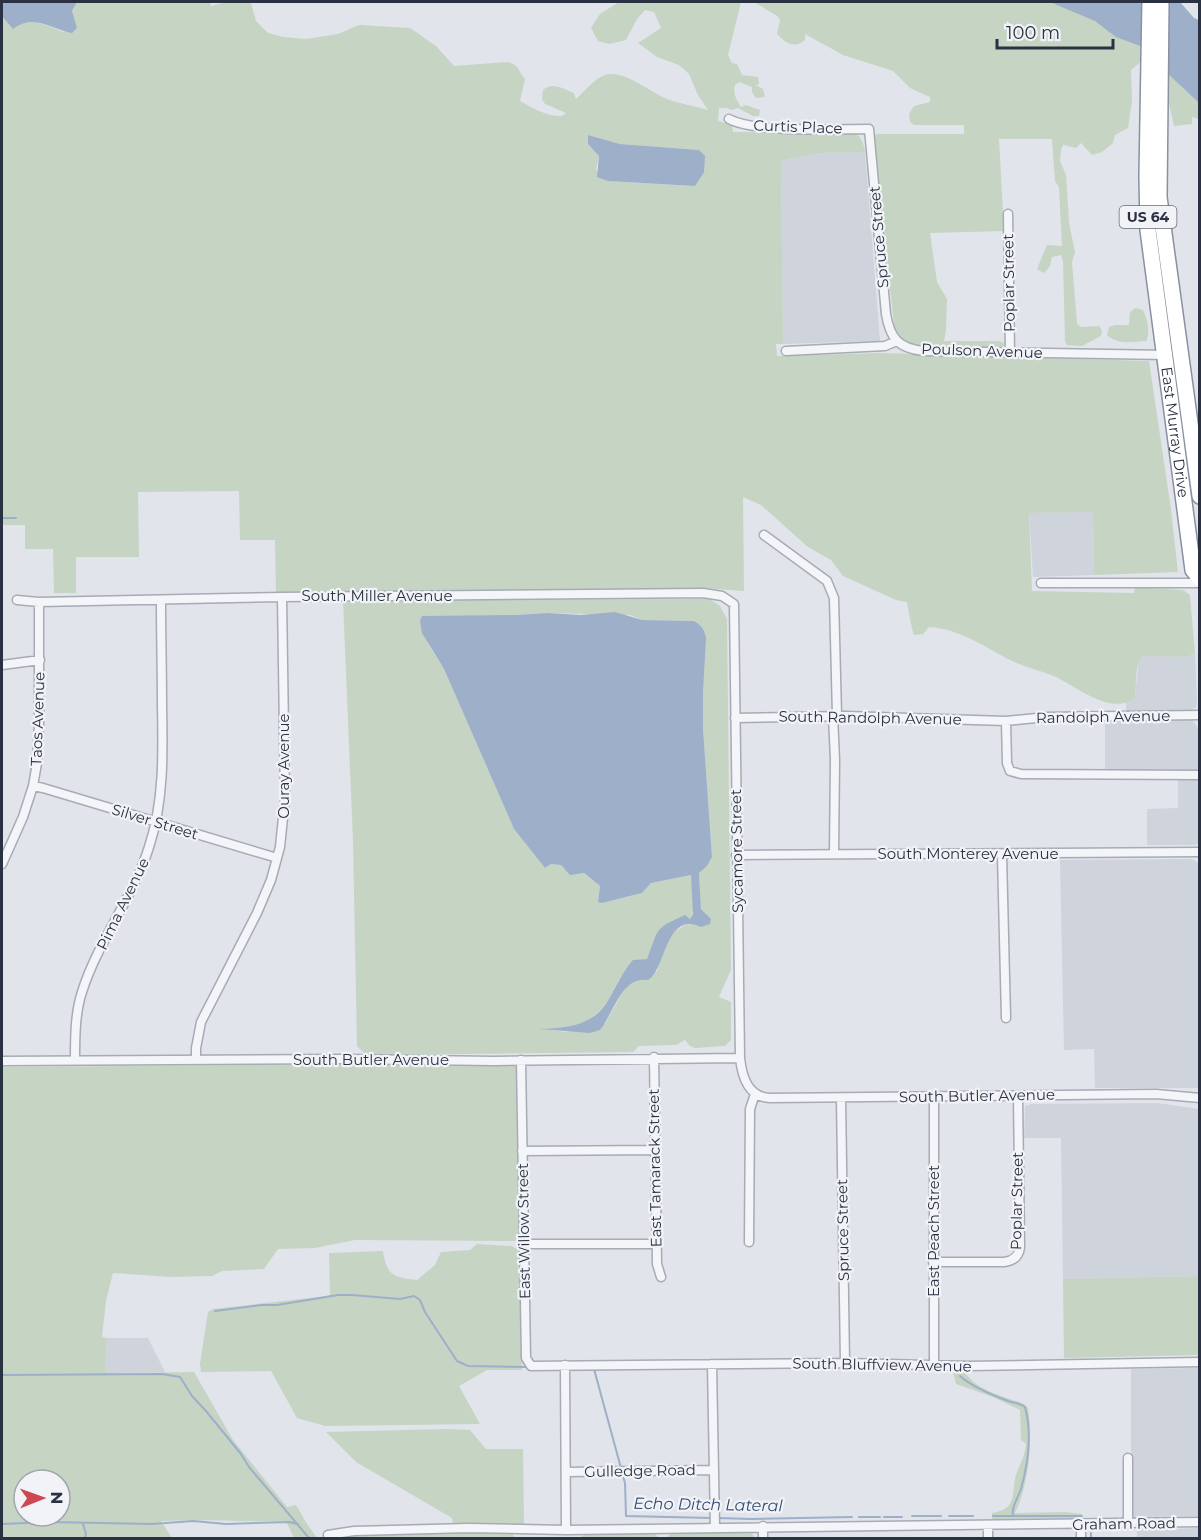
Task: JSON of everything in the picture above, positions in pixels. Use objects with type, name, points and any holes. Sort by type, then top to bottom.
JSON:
[{"type":"highway","name":"US 64","points":[[1150,2],[1159,197],[1180,355]]},
{"type":"highway","name":"US 64","points":[[1161,2],[1154,81],[1148,222],[1164,355]]},
{"type":"highway","name":"East Murray Drive","points":[[1164,355],[1193,570],[1200,581]]},
{"type":"highway","name":"East Murray Drive","points":[[1180,355],[1200,496]]},
{"type":"street","name":"Curtis Place","points":[[729,119],[737,123],[759,126],[868,129]]},
{"type":"street","name":"Spruce Street","points":[[868,129],[886,314],[890,331],[897,341]]},
{"type":"street","name":"Poplar Street","points":[[1008,214],[1010,353]]},
{"type":"street","name":"Poulson Avenue","points":[[897,341],[904,346],[923,351],[1180,355]]},
{"type":"street","points":[[786,351],[885,346],[897,341]]},
{"type":"street","points":[[765,535],[827,581],[834,598],[834,854]]},
{"type":"street","points":[[1041,583],[1200,581]]},
{"type":"street","name":"South Miller Avenue","points":[[17,600],[39,602],[161,601],[282,597],[703,593],[722,596],[734,604]]},
{"type":"street","name":"Ouray Avenue","points":[[196,1060],[198,1036],[207,1007],[257,913],[277,858],[284,828],[282,597]]},
{"type":"street","name":"Pima Avenue","points":[[75,1060],[78,1006],[82,993],[140,870],[150,846],[155,823],[163,746],[161,601]]},
{"type":"street","name":"Taos Avenue","points":[[2,864],[33,786],[37,763],[39,602]]},
{"type":"street","name":"Sycamore Street","points":[[734,604],[740,1058],[745,1080],[754,1094]]},
{"type":"street","points":[[2,665],[40,660]]},
{"type":"street","name":"Randolph Avenue","points":[[1006,721],[1047,717],[1200,715]]},
{"type":"street","name":"South Randolph Avenue","points":[[735,718],[835,716],[1006,721]]},
{"type":"street","points":[[1006,721],[1007,763],[1010,771],[1021,774],[1200,775]]},
{"type":"street","name":"Silver Street","points":[[33,786],[277,858]]},
{"type":"street","name":"South Monterey Avenue","points":[[736,855],[1200,852]]},
{"type":"street","points":[[1002,855],[1006,1018]]},
{"type":"street","name":"East Tamarack Street","points":[[654,1058],[656,1244],[657,1264],[661,1277]]},
{"type":"street","name":"South Butler Avenue","points":[[2,1061],[740,1058]]},
{"type":"street","name":"East Willow Street","points":[[521,1060],[527,1361],[535,1366],[565,1365]]},
{"type":"street","points":[[749,1242],[750,1109],[754,1094]]},
{"type":"street","name":"South Butler Avenue","points":[[754,1094],[770,1098],[1156,1094],[1200,1098]]},
{"type":"street","name":"Poplar Street","points":[[933,1262],[1004,1262],[1018,1255],[1020,1247],[1018,1096]]},
{"type":"street","name":"East Peach Street","points":[[934,1097],[934,1364]]},
{"type":"street","name":"Spruce Street","points":[[841,1098],[845,1363]]},
{"type":"street","points":[[522,1151],[656,1150]]},
{"type":"street","points":[[524,1244],[656,1244]]},
{"type":"street","name":"South Bluffview Avenue","points":[[565,1365],[845,1363],[968,1366],[1200,1362]]},
{"type":"street","points":[[712,1364],[715,1527]]},
{"type":"street","points":[[565,1365],[566,1530]]},
{"type":"street","points":[[1128,1458],[1128,1524]]},
{"type":"street","name":"Gulledge Road","points":[[566,1472],[714,1470]]},
{"type":"street","name":"Graham Road","points":[[328,1535],[354,1531],[474,1527],[566,1530],[1200,1522]]},
{"type":"street","points":[[988,1525],[988,1539]]},
{"type":"street","points":[[1081,1525],[1081,1539]]},
{"type":"street","points":[[763,1527],[764,1539]]},
{"type":"shaded area","points":[[865,152],[880,341],[783,344],[781,161],[819,153]]},
{"type":"shaded area","points":[[1093,512],[1094,575],[1033,577],[1029,513]]},
{"type":"shaded area","points":[[1195,653],[1196,707],[1191,710],[1126,711],[1126,702],[1135,697],[1139,659],[1143,656],[1187,657]]},
{"type":"shaded area","points":[[1192,720],[1198,728],[1199,771],[1105,770],[1105,721]]},
{"type":"shaded area","points":[[1178,779],[1199,779],[1199,843],[1195,845],[1147,845],[1147,809],[1178,808]]},
{"type":"shaded area","points":[[1192,859],[1200,864],[1199,1088],[1095,1088],[1094,1049],[1064,1050],[1060,860]]},
{"type":"shaded area","points":[[1157,1103],[1199,1109],[1199,1276],[1063,1279],[1061,1138],[1024,1138],[1025,1106],[1031,1104]]},
{"type":"shaded area","points":[[107,1338],[148,1338],[165,1372],[105,1373]]},
{"type":"shaded area","points":[[1199,1368],[1199,1516],[1131,1517],[1131,1369]]},
{"type":"shaded area","points":[[1199,1528],[1199,1538],[1137,1538],[1137,1530]]},
{"type":"green space","points":[[77,2],[210,2],[211,6],[241,2],[251,3],[256,21],[268,33],[283,37],[306,39],[338,34],[359,25],[410,28],[436,46],[454,66],[507,62],[514,64],[525,79],[520,101],[546,114],[562,116],[566,113],[545,104],[542,99],[543,90],[550,86],[558,87],[574,93],[576,99],[597,79],[612,74],[628,78],[667,99],[708,110],[698,95],[689,74],[679,65],[657,57],[638,43],[661,28],[654,12],[645,10],[637,19],[626,40],[609,44],[598,41],[591,28],[600,14],[619,2],[741,2],[728,55],[732,63],[737,64],[742,75],[758,77],[759,84],[756,85],[763,89],[765,97],[756,98],[752,87],[739,82],[735,85],[734,91],[739,104],[741,107],[746,105],[760,110],[759,116],[753,116],[738,108],[731,110],[719,108],[718,121],[732,125],[733,132],[855,133],[862,141],[865,152],[819,153],[781,161],[783,344],[776,344],[777,356],[880,353],[1149,361],[1178,572],[1094,575],[1093,512],[1029,513],[1032,591],[1134,593],[1135,587],[1183,590],[1190,595],[1195,653],[1187,657],[1143,656],[1137,669],[1135,697],[1116,704],[1105,702],[1054,676],[1015,662],[951,631],[929,627],[923,634],[914,635],[907,602],[896,600],[843,576],[831,560],[808,547],[761,505],[743,497],[744,591],[703,588],[276,593],[275,540],[240,540],[239,491],[138,492],[139,557],[76,557],[76,593],[54,593],[53,549],[25,549],[25,525],[2,525],[2,16],[22,22],[35,21],[64,32],[74,22],[72,11]],"holes":[[[588,135],[620,144],[699,150],[694,186],[608,181],[596,170],[599,156],[588,144]]]},
{"type":"green space","points":[[754,2],[1131,2],[1143,47],[1143,60],[1131,70],[1132,101],[1128,128],[1115,135],[1113,143],[1102,152],[1092,155],[1081,143],[1076,148],[1063,145],[1060,161],[1066,175],[1069,223],[1075,252],[1072,262],[1077,324],[1081,327],[1099,326],[1102,330],[1101,336],[1082,346],[1067,345],[1061,255],[1052,257],[1050,266],[1044,273],[1037,269],[1047,245],[1062,246],[1059,187],[1055,181],[1052,139],[999,139],[1004,231],[930,233],[937,282],[947,299],[944,341],[999,341],[1004,343],[1004,346],[972,348],[928,346],[909,343],[902,338],[894,325],[874,137],[876,134],[964,134],[964,125],[914,125],[910,122],[909,114],[914,106],[930,102],[930,97],[910,88],[893,71],[843,55],[805,34],[805,40],[801,43],[787,42],[777,34],[780,20],[777,16]]},
{"type":"green space","points":[[1167,73],[1199,103],[1199,119],[1192,117],[1192,124],[1174,126],[1166,90]]},
{"type":"green space","points":[[1135,308],[1143,310],[1146,317],[1148,330],[1146,341],[1120,342],[1107,335],[1109,327],[1129,325],[1130,312]]},
{"type":"green space","points":[[709,599],[720,606],[727,619],[731,970],[719,997],[731,1002],[731,1040],[725,1046],[695,1048],[685,1040],[676,1045],[639,1046],[633,1052],[366,1055],[357,1046],[353,841],[343,600]],"holes":[[[547,613],[630,615],[642,620],[694,621],[703,691],[703,729],[712,857],[699,873],[701,909],[706,914],[695,924],[685,925],[674,932],[663,950],[657,971],[633,981],[624,989],[605,1024],[566,1032],[544,1029],[573,1027],[591,1018],[605,1006],[626,969],[639,960],[647,959],[651,950],[688,918],[690,919],[694,903],[691,875],[651,883],[642,893],[602,903],[598,901],[600,886],[583,873],[570,872],[561,865],[551,864],[545,868],[514,829],[444,669],[428,644],[422,617]]]},
{"type":"green space","points":[[512,1063],[517,1067],[520,1239],[516,1241],[355,1240],[315,1248],[278,1249],[264,1269],[222,1271],[212,1276],[171,1277],[113,1273],[106,1301],[102,1337],[107,1338],[105,1373],[194,1372],[233,1440],[287,1507],[296,1505],[317,1538],[294,1538],[286,1521],[192,1520],[161,1521],[172,1538],[2,1538],[2,1067]]},
{"type":"green space","points":[[477,1244],[511,1246],[520,1250],[522,1370],[487,1370],[459,1386],[480,1424],[325,1426],[297,1418],[271,1371],[201,1372],[200,1364],[208,1312],[213,1309],[328,1296],[330,1295],[329,1253],[383,1251],[389,1271],[403,1278],[417,1280],[435,1265],[441,1252],[470,1250]]},
{"type":"green space","points":[[1199,1276],[1199,1355],[1064,1358],[1063,1279]]},
{"type":"green space","points":[[953,1371],[964,1371],[984,1389],[1022,1403],[1028,1408],[1029,1461],[1024,1489],[1015,1513],[1065,1512],[1082,1514],[1081,1518],[992,1519],[992,1513],[1007,1508],[1010,1503],[1017,1472],[1025,1452],[1026,1444],[1021,1440],[1020,1410],[993,1397],[956,1384]]},
{"type":"green space","points":[[470,1430],[486,1449],[523,1449],[524,1525],[454,1526],[452,1518],[356,1462],[326,1432]]},
{"type":"green space","points":[[513,1531],[513,1536],[518,1538],[326,1538],[345,1534]]},
{"type":"green space","points":[[749,1532],[754,1538],[667,1538],[670,1534],[675,1533]]},
{"type":"green space","points":[[654,1533],[659,1538],[579,1538],[586,1534]]},
{"type":"water","points":[[2,2],[77,2],[72,11],[77,28],[72,33],[28,22],[13,29],[2,16]]},
{"type":"water","points":[[1050,2],[1180,2],[1194,18],[1199,20],[1199,103],[1143,47],[1116,37],[1095,21]]},
{"type":"water","points":[[588,135],[620,144],[699,150],[705,156],[704,172],[695,186],[608,181],[597,177],[599,156],[588,144]]},
{"type":"water","points":[[615,612],[642,620],[694,621],[702,628],[706,638],[703,729],[712,857],[699,873],[701,909],[711,919],[710,924],[701,927],[689,924],[680,927],[673,934],[654,974],[648,980],[639,980],[631,984],[625,990],[600,1030],[590,1033],[539,1029],[576,1025],[600,1012],[633,960],[647,959],[658,931],[685,915],[690,919],[693,914],[691,875],[651,883],[642,893],[602,903],[598,902],[600,886],[584,873],[570,875],[561,865],[551,864],[545,868],[514,829],[444,669],[422,633],[420,621],[422,616],[547,613],[581,615]]},
{"type":"waterway","points":[[2,518],[16,518]]},
{"type":"waterway","name":"Echo Ditch Lateral","points":[[215,1311],[277,1305],[338,1295],[400,1299],[414,1296],[420,1300],[425,1312],[457,1361],[468,1366],[529,1367]]},
{"type":"waterway","name":"Echo Ditch Lateral","points":[[594,1369],[621,1468]]},
{"type":"waterway","points":[[2,1375],[162,1374],[180,1377],[192,1396],[309,1538]]},
{"type":"waterway","points":[[960,1376],[982,1390],[1025,1407],[1029,1438],[1026,1469],[1013,1509],[1013,1516]]},
{"type":"waterway","name":"Echo Ditch Lateral","points":[[622,1473],[625,1483],[626,1516],[711,1518]]},
{"type":"waterway","name":"Echo Ditch Lateral","points":[[912,1516],[941,1516]]},
{"type":"waterway","name":"Echo Ditch Lateral","points":[[949,1516],[973,1516]]},
{"type":"waterway","name":"Echo Ditch Lateral","points":[[993,1516],[1082,1516]]},
{"type":"waterway","name":"Echo Ditch Lateral","points":[[717,1518],[852,1517]]},
{"type":"waterway","name":"Echo Ditch Lateral","points":[[859,1517],[880,1517]]},
{"type":"waterway","name":"Echo Ditch Lateral","points":[[884,1517],[902,1517]]},
{"type":"waterway","points":[[2,1524],[50,1522],[152,1524],[193,1521],[226,1524],[289,1522],[298,1524]]},
{"type":"waterway","points":[[83,1524],[85,1538]]},
{"type":"waterway","name":"Echo Ditch Lateral","points":[[1091,1533],[1091,1538]]}]
